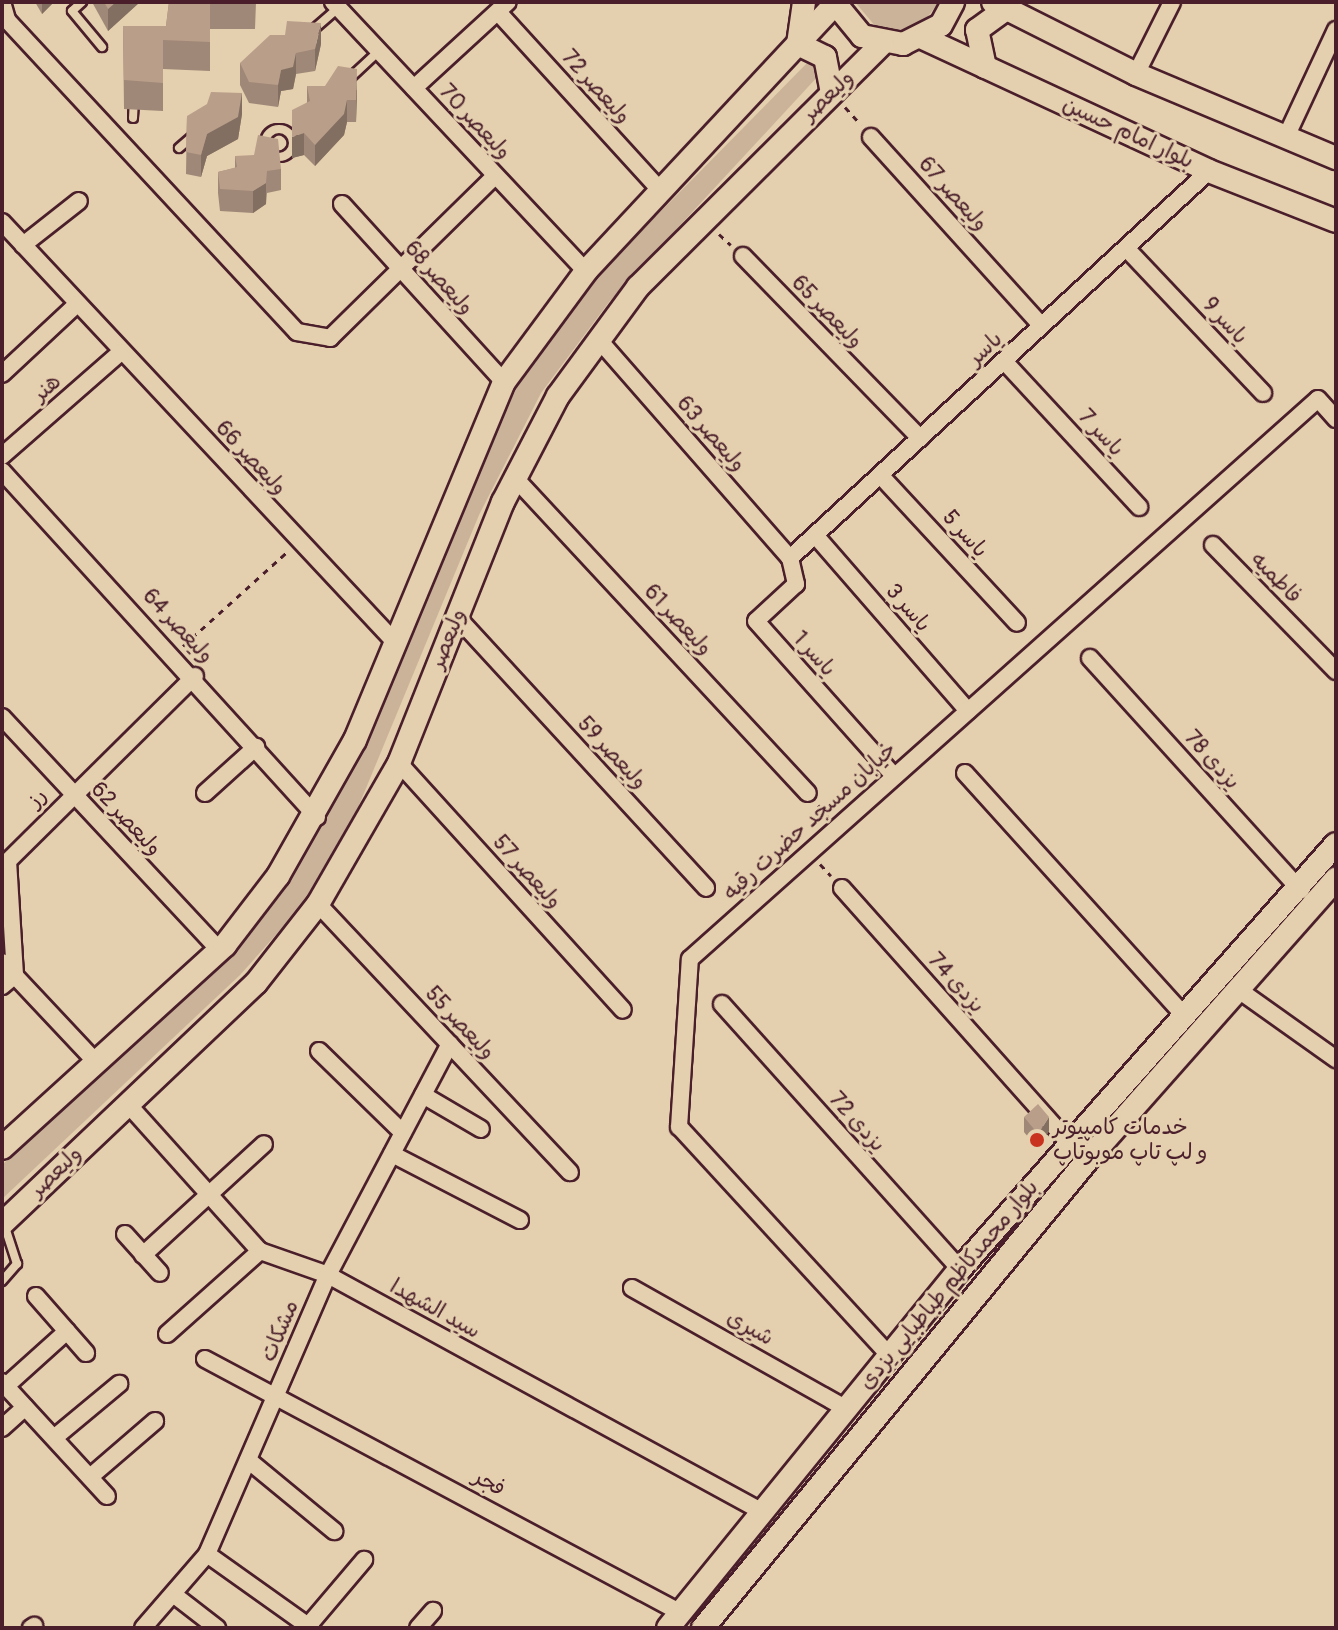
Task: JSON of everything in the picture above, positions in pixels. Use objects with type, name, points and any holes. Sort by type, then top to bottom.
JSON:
[{"type":"main road","points":[[798,44],[804,2]]},
{"type":"main road","points":[[2,1148],[219,950],[317,817],[504,382],[586,271],[834,3],[862,36],[882,44],[923,38],[953,2]]},
{"type":"main road","points":[[985,67],[977,30],[1000,5],[1136,74],[1336,158]]},
{"type":"main road","name":"بلوار امام حسین","points":[[923,38],[1209,171],[1336,221]]},
{"type":"main road","points":[[798,44],[825,57],[832,92]]},
{"type":"main road","name":"ولیعصر","points":[[3,1223],[256,983],[318,904],[399,763],[515,478],[558,396],[599,340],[702,217],[882,44]]},
{"type":"main road","name":"بلوار محمدکاظم طباطبایی یزدی","points":[[675,1620],[759,1510],[960,1269],[1183,1014],[1301,891],[1336,844]]},
{"type":"main road","name":"بلوار محمدکاظم طباطبایی یزدی","points":[[703,1628],[1236,988],[1336,879]]},
{"type":"street","points":[[2,2],[7,20],[297,332],[330,338],[402,271],[495,176]]},
{"type":"street","points":[[1136,74],[1172,2]]},
{"type":"street","name":"ولیعصر 70","points":[[335,5],[586,271]]},
{"type":"street","points":[[414,88],[503,7]]},
{"type":"street","name":"ولیعصر 72","points":[[503,7],[662,192]]},
{"type":"street","points":[[1286,137],[1336,30]]},
{"type":"street","name":"ولیعصر 67","points":[[871,137],[1041,325]]},
{"type":"street","name":"یاسر","points":[[790,558],[1209,171]]},
{"type":"street","points":[[23,245],[79,201]]},
{"type":"street","name":"ولیعصر 68","points":[[342,204],[504,382]]},
{"type":"street","name":"ولیعصر 66","points":[[2,222],[394,641]]},
{"type":"street","name":"یاسر 9","points":[[1127,249],[1263,393]]},
{"type":"street","name":"ولیعصر 65","points":[[743,256],[920,438]]},
{"type":"street","points":[[2,374],[77,304]]},
{"type":"street","name":"ولیعصر 63","points":[[599,340],[790,558]]},
{"type":"street","name":"هنر","points":[[2,456],[121,352]]},
{"type":"street","name":"یاسر 7","points":[[1004,361],[1139,507]]},
{"type":"street","name":"خیابان مسجد حضرت رقیه","points":[[889,1355],[679,1127],[690,959],[1318,399],[1336,419]]},
{"type":"street","name":"ولیعصر 64","points":[[2,471],[195,676],[317,817]]},
{"type":"street","name":"یاسر 5","points":[[881,476],[1017,623]]},
{"type":"street","name":"ولیعصر 61","points":[[515,478],[808,793]]},
{"type":"street","name":"یاسر 3","points":[[815,535],[968,711]]},
{"type":"street","name":"فاطمیه","points":[[1213,545],[1336,671]]},
{"type":"street","name":"یاسر 1","points":[[790,558],[796,584],[756,621],[894,776]]},
{"type":"street","name":"ولیعصر 59","points":[[457,617],[706,888]]},
{"type":"street","name":"یزدی 78","points":[[1090,658],[1301,891]]},
{"type":"street","name":"رز","points":[[8,980],[8,861],[71,794],[195,676]]},
{"type":"street","name":"ولیعصر 62","points":[[2,717],[219,950]]},
{"type":"street","points":[[205,793],[256,747]]},
{"type":"street","name":"ولیعصر 57","points":[[399,763],[623,1010]]},
{"type":"street","points":[[965,773],[1183,1014]]},
{"type":"street","name":"یزدی 74","points":[[842,888],[1070,1144]]},
{"type":"street","name":"ولیعصر 55","points":[[318,904],[570,1172]]},
{"type":"street","points":[[2,962],[8,980],[95,1061]]},
{"type":"street","points":[[1236,988],[1336,1059]]},
{"type":"street","name":"یزدی 72","points":[[722,1004],[960,1269]]},
{"type":"street","name":"مشکات","points":[[143,1628],[207,1554],[328,1275],[450,1044]]},
{"type":"street","points":[[319,1051],[403,1133]]},
{"type":"street","points":[[423,1095],[481,1129]]},
{"type":"street","name":"سید الشهدا","points":[[127,1103],[260,1251],[328,1275],[759,1510]]},
{"type":"street","points":[[143,1255],[264,1144]]},
{"type":"street","points":[[392,1154],[520,1220]]},
{"type":"street","points":[[125,1234],[160,1273]]},
{"type":"street","points":[[167,1334],[260,1251]]},
{"type":"street","name":"شیری","points":[[632,1288],[845,1408]]},
{"type":"street","points":[[36,1296],[86,1353]]},
{"type":"street","points":[[67,1331],[4,1384],[107,1496]]},
{"type":"street","name":"فجر","points":[[205,1359],[277,1393],[675,1620]]},
{"type":"street","points":[[54,1438],[119,1384]]},
{"type":"street","points":[[2,1428],[25,1407]]},
{"type":"street","points":[[90,1477],[155,1421]]},
{"type":"street","points":[[248,1460],[334,1531]]},
{"type":"street","points":[[207,1554],[310,1627],[364,1560]]},
{"type":"street","points":[[173,1594],[217,1628]]},
{"type":"street","points":[[418,1628],[433,1611]]},
{"type":"lane","points":[[82,2],[72,11],[102,47]]},
{"type":"lane","points":[[304,38],[335,5]]},
{"type":"lane","points":[[346,82],[379,51]]},
{"type":"lane","points":[[133,118],[135,89]]},
{"type":"lane","points":[[259,165],[270,155],[291,151],[290,134],[301,123]]},
{"type":"lane","points":[[179,148],[202,128]]},
{"type":"lane","points":[[270,155],[264,143],[271,131],[290,134]]},
{"type":"lane","points":[[2,1281],[17,1264],[3,1223]]},
{"type":"path","points":[[832,92],[871,137]]},
{"type":"path","points":[[702,217],[743,256]]},
{"type":"path","points":[[174,654],[300,541]]},
{"type":"path","points":[[808,793],[836,827]]},
{"type":"path","points":[[809,852],[842,888]]},
{"type":"shaded area","points":[[855,2],[939,2],[922,24],[900,32],[876,27]]},
{"type":"shaded area","points":[[810,60],[820,74],[609,302],[541,393],[479,515],[352,822],[300,908],[240,975],[2,1199],[2,1165],[202,980],[259,920],[310,845],[397,662],[473,471],[522,378],[596,277]]},
{"type":"building","points":[[104,2],[116,2],[108,9]]},
{"type":"building","points":[[169,2],[210,2],[210,42],[163,40],[163,83],[124,80],[123,26],[166,26]]},
{"type":"building","points":[[287,21],[321,23],[315,49],[296,53],[293,67],[281,70],[278,85],[249,82],[240,63],[270,35],[285,35]]},
{"type":"building","points":[[338,66],[357,69],[356,100],[347,100],[344,114],[315,145],[304,133],[292,137],[292,110],[310,101],[307,86],[325,86]]},
{"type":"building","points":[[211,92],[242,93],[238,117],[207,134],[201,155],[186,152],[187,116],[207,104]]},
{"type":"building","points":[[258,135],[278,139],[281,169],[267,171],[266,183],[253,191],[220,189],[218,172],[237,167],[235,156],[254,155]]},
{"type":"building","points":[[1038,1104],[1049,1117],[1038,1134],[1024,1117]]},
{"type":"place","name":"خدمات کامپیوتر و لپ تاپ موبوتاپ","points":[[1037,1140]]}]
